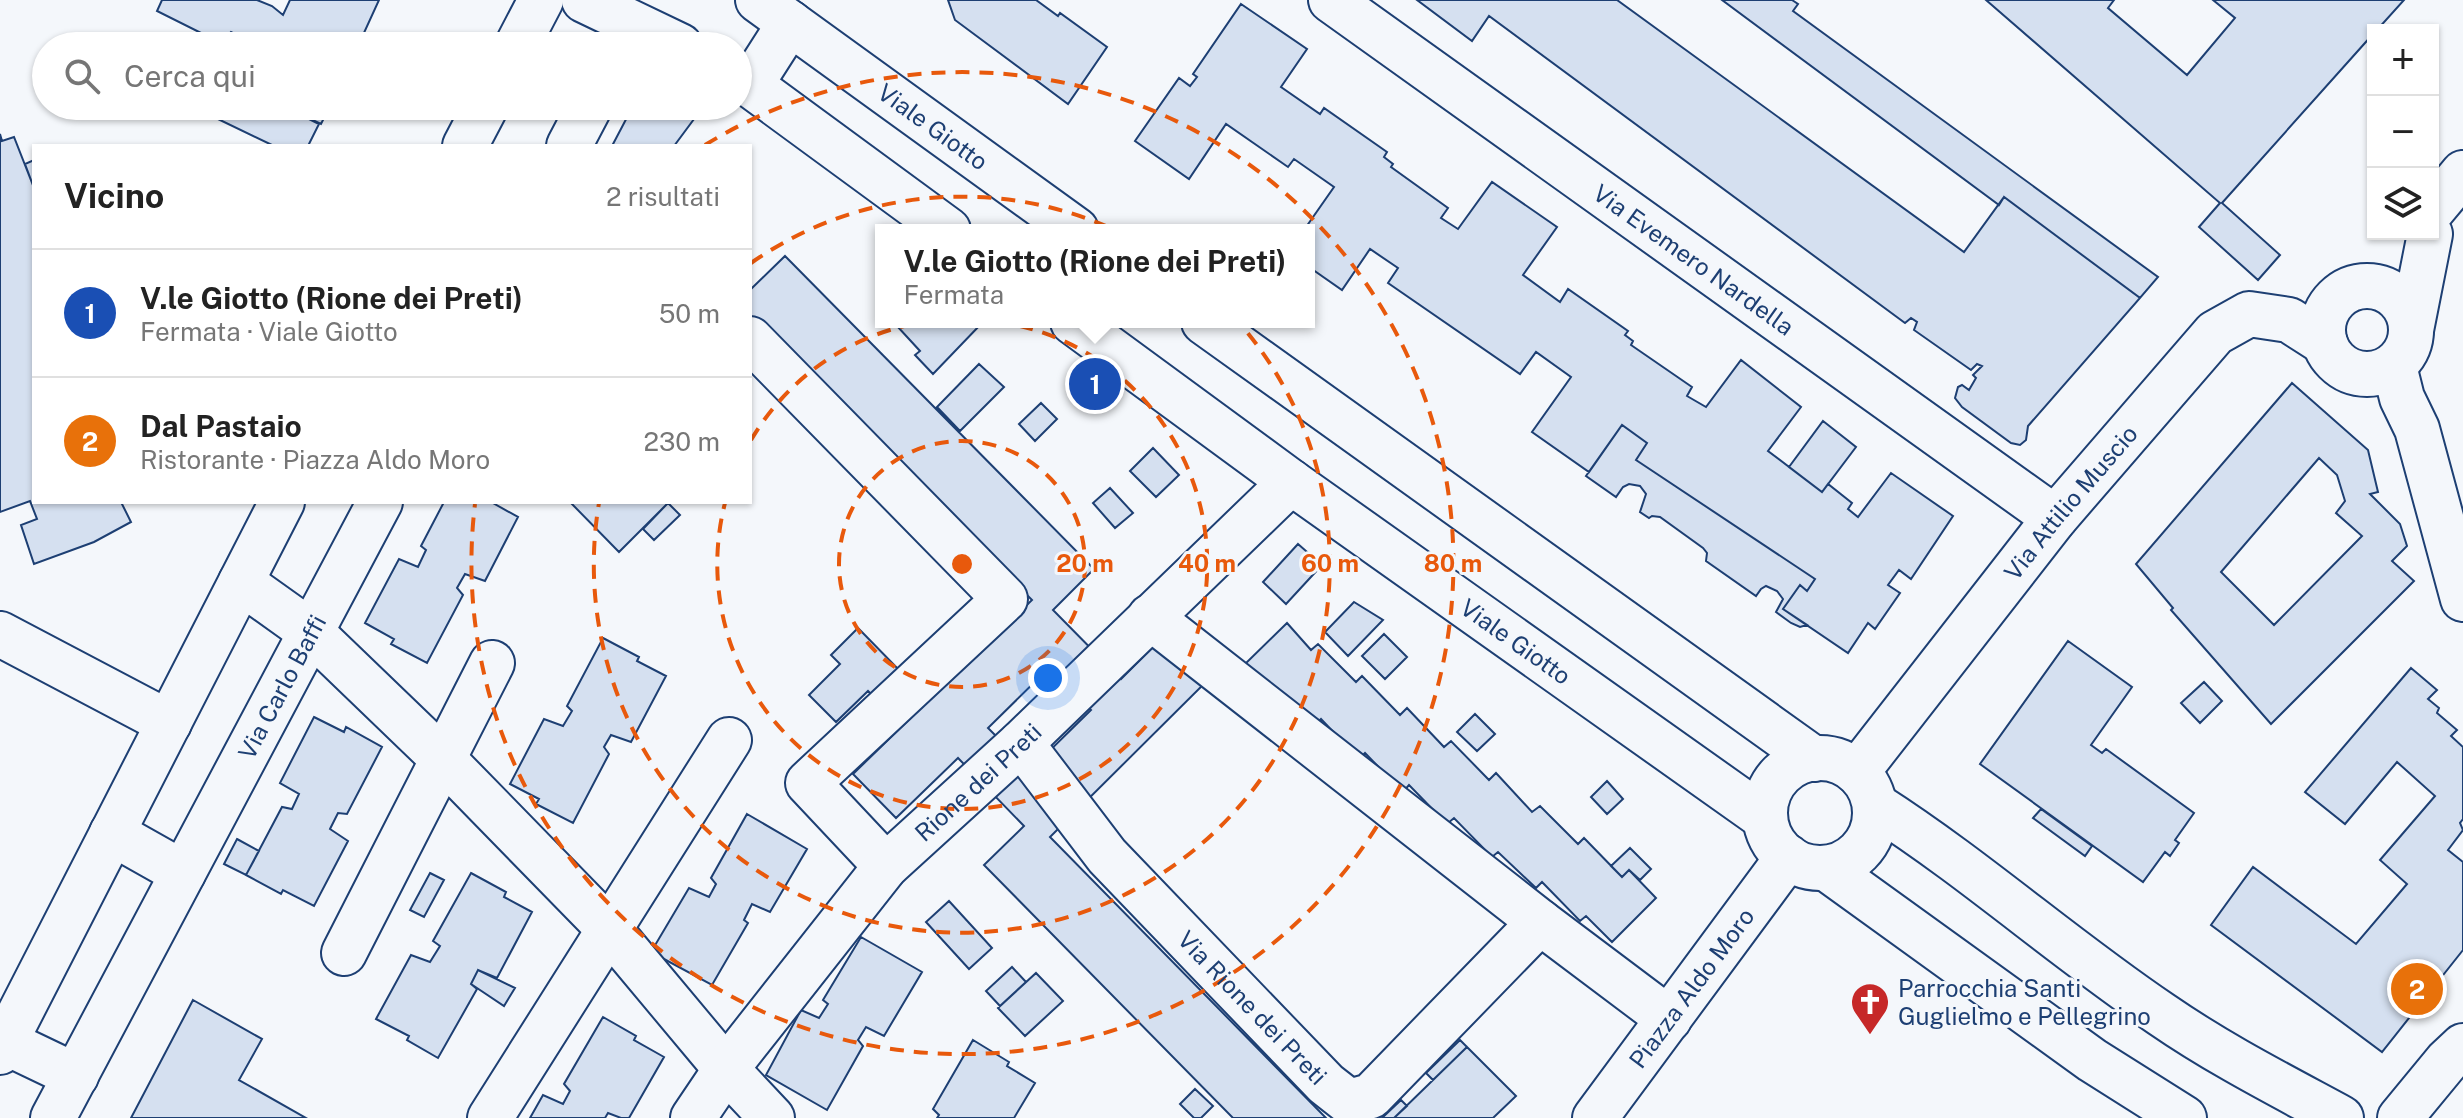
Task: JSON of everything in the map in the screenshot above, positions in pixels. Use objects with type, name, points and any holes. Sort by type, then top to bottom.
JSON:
[{"type":"street","points":[[524,32],[541,0]]},
{"type":"street","points":[[584,0],[624,32]]},
{"type":"street","name":"Via Evemero Nardella","points":[[1331,0],[2055,518]]},
{"type":"street","name":"Viale Giotto","points":[[752,62],[774,11],[1068,224]]},
{"type":"street","name":"Viale Giotto","points":[[752,86],[940,224]]},
{"type":"street","points":[[466,144],[479,120]]},
{"type":"street","points":[[570,144],[583,120]]},
{"type":"street","points":[[2439,205],[2463,173]]},
{"type":"street","points":[[2367,286],[2410,240]]},
{"type":"street","points":[[2424,240],[2402,348],[2402,398],[2417,429],[2463,599]]},
{"type":"street","points":[[2325,343],[2322,330],[2333,302],[2348,291],[2367,286],[2380,288],[2401,302],[2409,315],[2402,348]]},
{"type":"street","name":"Via Attilio Muscio","points":[[1866,788],[2055,518],[2215,333],[2249,314],[2289,320],[2325,343],[2340,366],[2367,375],[2382,372],[2402,348]]},
{"type":"street","name":"Viale Giotto","points":[[1081,328],[1291,482],[1765,818]]},
{"type":"street","points":[[1212,328],[1814,759]]},
{"type":"street","points":[[752,341],[1005,599],[808,783],[886,866]]},
{"type":"street","points":[[2417,429],[2463,463]]},
{"type":"street","name":"Rione dei Preti","points":[[693,1118],[726,1069],[886,866],[1021,743],[1291,482]]},
{"type":"street","points":[[76,1076],[2,1047],[281,504]]},
{"type":"street","name":"Via Carlo Baffi","points":[[53,1118],[379,504]]},
{"type":"street","points":[[241,582],[311,632],[443,759],[609,929],[726,1069],[772,1118]]},
{"type":"street","points":[[1150,617],[1669,1019]]},
{"type":"street","points":[[0,634],[169,723]]},
{"type":"street","points":[[344,953],[492,663]]},
{"type":"street","points":[[490,1118],[729,740]]},
{"type":"street","name":"Via Rione dei Preti","points":[[1021,743],[1107,856],[1326,1084],[1349,1102],[1371,1096],[1540,922]]},
{"type":"street","points":[[2184,1118],[2092,1060],[1807,862],[1779,850],[1765,818],[1767,800],[1774,782],[1787,768],[1804,760],[1823,758],[1842,762],[1866,788],[1926,837],[2160,1014],[2236,1062],[2341,1118]]},
{"type":"street","points":[[1807,862],[1842,863],[1857,854],[1868,841],[1874,824],[1866,788]]},
{"type":"street","points":[[112,833],[183,873]]},
{"type":"street","name":"Piazza Aldo Moro","points":[[1595,1118],[1669,1019],[1807,862]]},
{"type":"street","points":[[2400,1118],[2463,1046]]},
{"type":"building","points":[[162,0],[257,0],[283,15],[290,0],[379,0],[364,32],[199,32],[157,11]]},
{"type":"building","points":[[948,0],[1036,0],[1058,16],[1060,13],[1107,47],[1068,104],[955,20]]},
{"type":"building","points":[[1417,0],[1617,0],[1964,252],[2004,197],[2140,298],[2028,426],[2026,440],[2020,445],[2011,443],[1962,407],[1955,398],[1958,387],[1962,385],[1969,390],[1976,378],[1973,375],[1982,366],[1977,364],[1971,370],[1914,330],[1917,322],[1911,318],[1905,323],[1489,16],[1472,41]]},
{"type":"building","points":[[1722,0],[1792,0],[1798,4],[1793,11],[2158,277],[2140,298],[2004,197],[1999,205]]},
{"type":"building","points":[[1986,0],[2114,0],[2108,8],[2187,75],[2235,18],[2213,0],[2404,0],[2382,24],[2367,24],[2367,41],[2222,203],[2280,255],[2258,280],[2199,227],[2220,203]]},
{"type":"building","points":[[1241,4],[1307,49],[1281,87],[1320,114],[1324,108],[1387,152],[1384,157],[1393,164],[1391,167],[1448,208],[1441,218],[1458,229],[1492,182],[1557,227],[1523,275],[1560,302],[1568,289],[1628,331],[1625,335],[1633,341],[1631,345],[1692,387],[1687,396],[1706,407],[1741,360],[1801,407],[1768,451],[1822,492],[1828,484],[1852,503],[1848,509],[1858,517],[1891,473],[1953,516],[1911,579],[1899,570],[1888,585],[1900,593],[1875,629],[1868,623],[1848,653],[1783,609],[1800,585],[1807,591],[1815,579],[1636,460],[1647,443],[1622,425],[1589,472],[1532,432],[1571,377],[1536,352],[1520,374],[1388,283],[1398,268],[1370,249],[1342,290],[1315,271],[1315,224],[1308,224],[1334,187],[1294,159],[1288,167],[1226,124],[1189,179],[1135,141],[1179,78],[1190,86],[1197,77],[1193,74]]},
{"type":"building","points":[[220,120],[311,120],[319,124],[309,144],[270,144]]},
{"type":"building","points":[[626,120],[693,120],[675,144],[613,144]]},
{"type":"building","points":[[0,134],[2,141],[14,137],[32,183],[32,504],[122,504],[131,522],[94,542],[34,564],[21,525],[37,519],[30,501],[0,512]]},
{"type":"building","points":[[32,161],[32,183],[25,164]]},
{"type":"building","points":[[785,256],[1094,569],[1053,610],[1121,679],[1183,617],[1227,661],[1050,837],[1326,1118],[1233,1118],[984,865],[1024,826],[958,758],[896,818],[853,774],[1032,600],[752,318],[752,288]],"holes":[[[1049,668],[1091,710],[1030,770],[988,728]]]},
{"type":"building","points":[[899,328],[977,328],[933,374],[915,355],[920,351]]},
{"type":"building","points":[[979,364],[1004,387],[960,431],[937,407]]},
{"type":"building","points":[[2292,383],[2368,450],[2378,492],[2370,494],[2400,524],[2407,546],[2392,561],[2414,581],[2271,724],[2171,610],[2173,608],[2136,564]],"holes":[[[2319,458],[2337,475],[2345,501],[2336,513],[2362,536],[2274,625],[2221,572]]]},
{"type":"building","points":[[1041,403],[1057,419],[1035,441],[1019,424]]},
{"type":"building","points":[[1823,421],[1856,447],[1822,492],[1789,467]]},
{"type":"building","points":[[1622,425],[1647,443],[1636,460],[1815,579],[1807,591],[1800,585],[1783,609],[1807,625],[1800,627],[1776,612],[1783,599],[1777,591],[1766,586],[1756,596],[1706,561],[1707,553],[1703,548],[1660,517],[1649,518],[1640,512],[1646,494],[1640,486],[1629,484],[1616,497],[1586,476]]},
{"type":"building","points":[[1153,448],[1179,475],[1156,497],[1130,471]]},
{"type":"building","points":[[1110,488],[1133,513],[1115,528],[1093,503]]},
{"type":"building","points":[[443,504],[495,504],[518,517],[485,581],[465,574],[457,588],[463,595],[427,663],[391,644],[394,639],[365,623],[399,559],[418,567],[426,550],[421,546]]},
{"type":"building","points":[[572,504],[667,504],[619,552]]},
{"type":"building","points":[[667,504],[680,515],[654,540],[643,529]]},
{"type":"building","points":[[1298,544],[1322,565],[1286,604],[1263,582]]},
{"type":"building","points":[[1354,602],[1383,620],[1348,656],[1325,632]]},
{"type":"building","points":[[1287,623],[1311,650],[1318,644],[1356,682],[1362,676],[1400,715],[1407,708],[1444,747],[1451,741],[1489,780],[1496,773],[1532,812],[1540,806],[1578,844],[1584,838],[1622,877],[1629,870],[1656,898],[1612,942],[1586,916],[1580,921],[1542,882],[1536,888],[1498,852],[1492,857],[1454,818],[1447,824],[1409,785],[1403,792],[1365,753],[1359,759],[1321,719],[1314,726],[1278,689],[1272,695],[1243,666]]},
{"type":"building","points":[[858,628],[903,674],[877,700],[868,691],[836,722],[809,695],[840,664],[831,655]]},
{"type":"building","points":[[1384,634],[1407,657],[1385,679],[1362,656]]},
{"type":"building","points":[[603,638],[666,676],[631,742],[611,735],[604,747],[609,754],[573,823],[536,804],[539,799],[510,784],[544,719],[563,726],[572,711],[567,706]]},
{"type":"building","points":[[2068,641],[2132,687],[2091,745],[2102,753],[2106,749],[2194,813],[2175,840],[2179,843],[2170,856],[2165,852],[2143,882],[1980,764]]},
{"type":"building","points":[[2411,668],[2437,690],[2428,699],[2439,708],[2437,713],[2457,730],[2451,736],[2463,747],[2463,819],[2460,823],[2463,830],[2448,850],[2463,862],[2463,950],[2382,1052],[2211,925],[2253,867],[2356,944],[2407,884],[2380,860],[2435,796],[2397,762],[2345,824],[2305,792]]},
{"type":"building","points":[[2204,682],[2222,701],[2200,723],[2181,703]]},
{"type":"building","points":[[1475,714],[1495,734],[1477,751],[1457,732]]},
{"type":"building","points":[[314,717],[344,732],[346,727],[382,747],[347,814],[338,813],[330,829],[348,841],[314,906],[283,890],[281,894],[246,875],[282,807],[292,809],[299,794],[280,783]]},
{"type":"building","points":[[1607,781],[1623,799],[1607,814],[1591,797]]},
{"type":"building","points":[[2041,809],[2092,846],[2085,856],[2033,818]]},
{"type":"building","points":[[747,814],[807,849],[770,912],[752,904],[744,920],[748,923],[712,985],[651,952],[689,888],[709,897],[716,884],[711,878]]},
{"type":"building","points":[[237,839],[259,851],[246,875],[224,864]]},
{"type":"building","points":[[1630,848],[1651,869],[1640,880],[1629,870],[1622,877],[1611,866]]},
{"type":"building","points":[[430,873],[444,880],[424,917],[410,910]]},
{"type":"building","points":[[471,873],[506,892],[504,897],[532,912],[497,978],[478,970],[471,984],[477,989],[438,1058],[407,1040],[409,1036],[376,1019],[411,955],[430,962],[440,946],[433,941]]},
{"type":"building","points":[[949,901],[992,948],[969,969],[926,922]]},
{"type":"building","points":[[861,937],[922,972],[884,1036],[866,1027],[858,1040],[863,1046],[827,1110],[766,1075],[801,1010],[819,1018],[828,1004],[823,1000]]},
{"type":"building","points":[[1012,967],[1026,982],[1000,1006],[986,991]]},
{"type":"building","points":[[478,970],[515,988],[504,1006],[471,984]]},
{"type":"building","points":[[1036,973],[1063,1001],[1025,1036],[998,1008]]},
{"type":"building","points":[[193,1000],[262,1039],[239,1080],[306,1118],[131,1118]]},
{"type":"building","points":[[603,1017],[664,1057],[629,1118],[608,1113],[605,1118],[530,1118],[543,1095],[563,1104],[570,1091],[564,1084]]},
{"type":"building","points":[[973,1040],[1009,1062],[1007,1066],[1035,1083],[1014,1118],[937,1118],[939,1115],[933,1109]]},
{"type":"building","points":[[1460,1040],[1467,1047],[1433,1080],[1426,1073]]},
{"type":"building","points":[[1467,1047],[1516,1096],[1493,1118],[1394,1118]]},
{"type":"building","points":[[1195,1089],[1213,1106],[1201,1118],[1194,1118],[1180,1104]]},
{"type":"building","points":[[1401,1100],[1407,1106],[1394,1118],[1382,1118]]},
{"type":"place","name":"V.le Giotto (Rione dei Preti)","points":[[1095,384]]},
{"type":"place","name":"Dal Pastaio","points":[[2417,989]]},
{"type":"place","name":"Parrocchia Santi Guglielmo e Pellegrino","points":[[1870,1036]]}]
